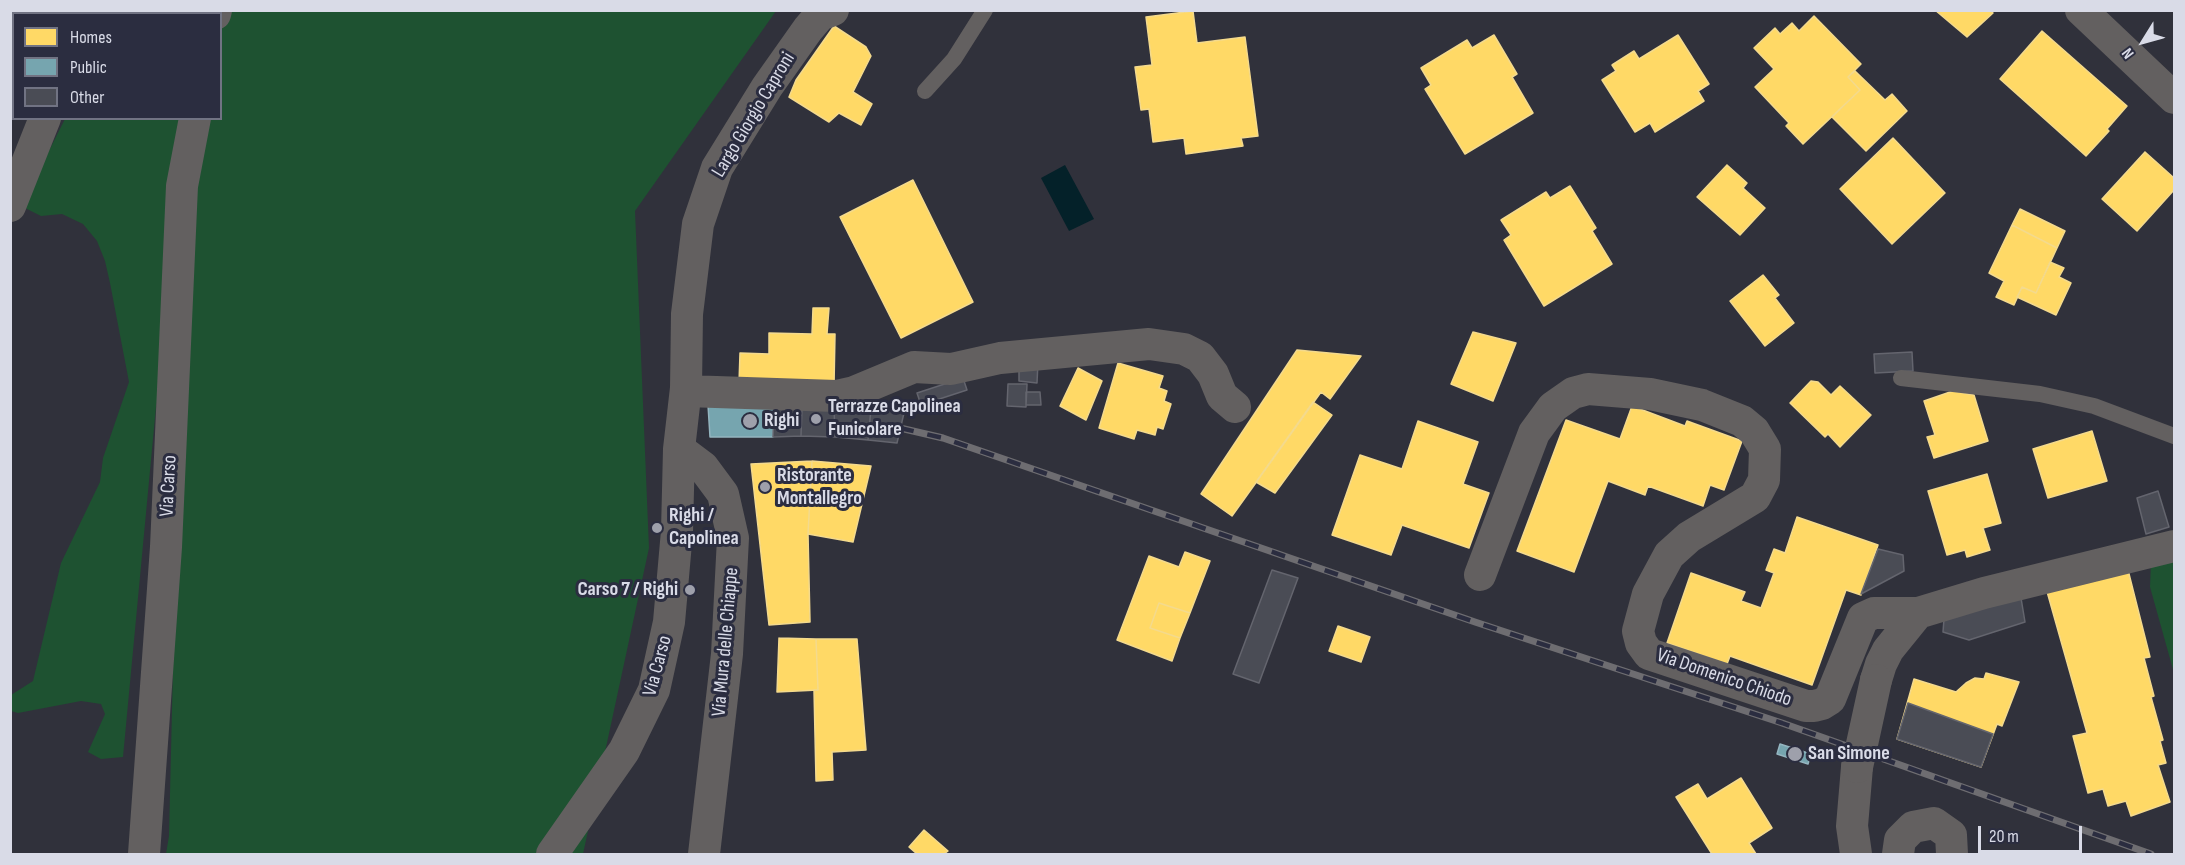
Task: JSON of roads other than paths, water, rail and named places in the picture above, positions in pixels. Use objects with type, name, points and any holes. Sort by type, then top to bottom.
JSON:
[{"type":"street","name":"Largo Giorgio Caproni","points":[[680,449],[686,391],[687,314],[696,234],[717,168],[767,87],[808,29],[820,15],[833,10]]},
{"type":"street","points":[[2081,10],[2175,98]]},
{"type":"street","points":[[10,206],[44,120]]},
{"type":"street","name":"Via Carso","points":[[144,855],[166,547],[182,186],[195,120]]},
{"type":"street","points":[[686,391],[836,396],[854,392],[914,367],[951,369],[1000,358],[1149,344],[1184,350],[1200,357],[1213,374],[1222,396],[1235,407]]},
{"type":"street","name":"Via Domenico Chiodo","points":[[1480,575],[1534,433],[1553,407],[1574,393],[1588,389],[1650,394],[1702,405],[1742,421],[1754,431],[1765,449],[1764,480],[1755,497],[1689,537],[1668,555],[1648,594],[1638,631],[1641,643],[1649,654],[1806,706],[1822,704],[1830,699],[1863,618],[1874,613],[1918,614],[1984,593],[2175,546]]},
{"type":"street","name":"Via Carso","points":[[552,855],[624,751],[654,690],[669,622],[677,531],[680,449]]},
{"type":"street","name":"Via Mura delle Chiappe","points":[[680,449],[703,467],[723,494],[733,538],[727,654],[704,855]]},
{"type":"street","points":[[1856,855],[1852,826],[1857,767],[1876,680],[1888,650],[1918,614]]},
{"type":"street","points":[[1898,855],[1900,840],[1913,827],[1934,823],[1951,835],[1953,855]]},
{"type":"lane","points":[[925,91],[954,59],[985,10]]},
{"type":"lane","points":[[1901,378],[2050,397],[2094,406],[2175,436]]},
{"type":"water","points":[[1065,165],[1094,219],[1069,231],[1041,178]]},
{"type":"railway","points":[[900,428],[943,438],[1475,622],[1782,723],[2151,854]]},
{"type":"place","name":"Terrazze Capolinea Funicolare","points":[[816,419]]},
{"type":"place","name":"Righi","points":[[750,421]]},
{"type":"place","name":"Ristorante Montallegro","points":[[765,487]]},
{"type":"place","name":"Righi / Capolinea","points":[[657,528]]},
{"type":"place","name":"Carso 7 / Righi","points":[[690,590]]},
{"type":"place","name":"San Simone","points":[[1795,754]]}]
